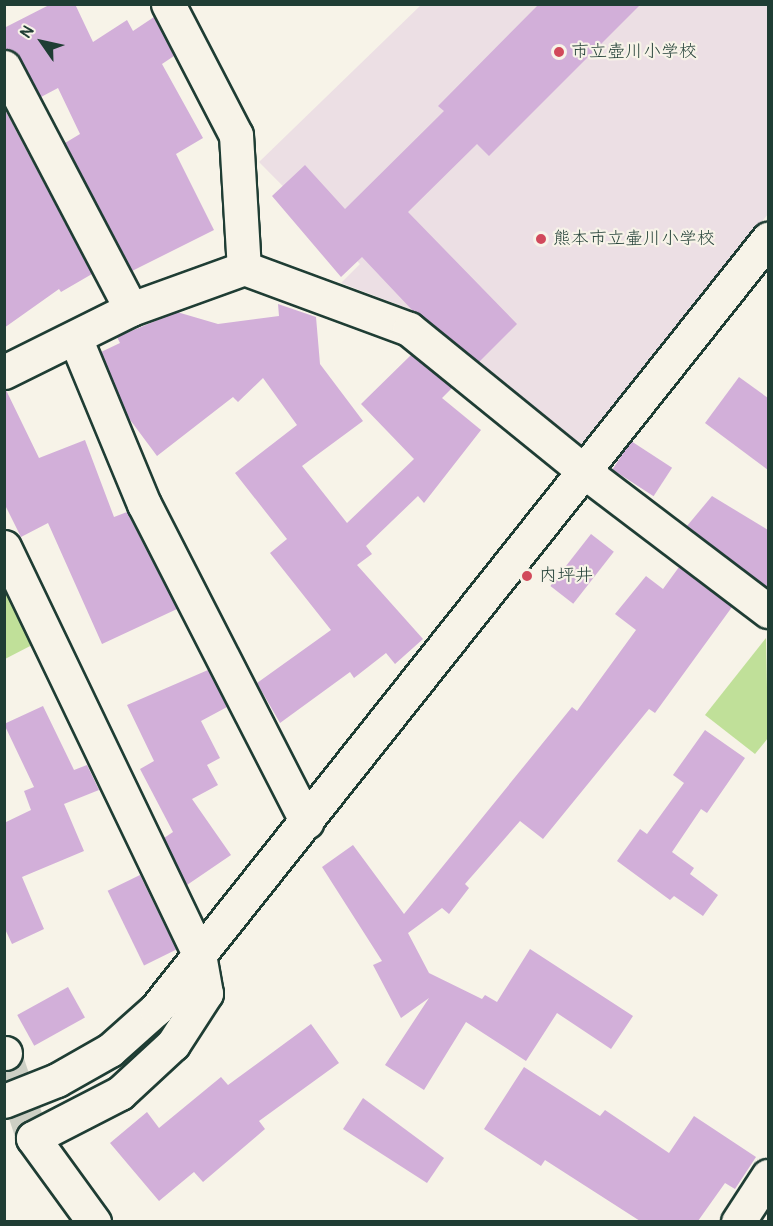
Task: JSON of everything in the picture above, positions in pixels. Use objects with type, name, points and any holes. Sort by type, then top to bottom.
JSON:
[{"type":"street","points":[[168,4],[236,135],[244,268]]},
{"type":"street","points":[[4,67],[131,309]]},
{"type":"street","points":[[4,1101],[57,1080],[110,1050],[156,1009],[768,240]]},
{"type":"street","points":[[4,372],[76,340],[131,309],[244,268],[409,329],[585,472],[768,611]]},
{"type":"street","points":[[76,340],[144,504],[307,822]]},
{"type":"street","points":[[4,547],[199,954],[206,993],[173,1044],[120,1093],[33,1138],[94,1221]]},
{"type":"street","points":[[738,1221],[768,1176]]},
{"type":"shaded area","name":"熊本市立壷川小学校","points":[[421,5],[768,5],[768,214],[581,445],[417,312],[341,283],[360,264],[259,162]]},
{"type":"green space","points":[[4,577],[36,643],[5,659],[4,659]]},
{"type":"green space","points":[[766,638],[768,738],[755,754],[705,715]]},
{"type":"building","points":[[51,4],[75,4],[93,42],[127,20],[133,31],[154,17],[174,56],[162,64],[203,138],[176,154],[214,230],[132,271],[65,143],[80,134],[58,88],[41,97],[20,58],[4,48],[4,28]]},
{"type":"building","points":[[539,4],[641,4],[489,156],[477,144],[408,212],[517,324],[479,362],[413,311],[362,257],[341,277],[272,196],[305,165],[345,209],[444,111],[438,106]]},
{"type":"building","points":[[4,108],[92,274],[61,292],[59,289],[4,328]]},
{"type":"building","points":[[278,304],[316,317],[320,364],[363,421],[302,466],[347,523],[414,459],[361,404],[411,355],[452,388],[442,398],[481,430],[424,503],[418,496],[366,546],[372,554],[357,565],[423,639],[395,664],[386,653],[354,678],[350,672],[280,723],[257,683],[331,630],[270,553],[287,539],[235,473],[297,425],[263,378],[238,402],[233,397],[157,456],[128,417],[101,352],[120,343],[117,337],[177,312],[218,324],[279,316]]},
{"type":"building","points":[[739,377],[768,398],[768,470],[705,423]]},
{"type":"building","points":[[6,390],[39,458],[85,440],[114,517],[127,512],[177,609],[102,644],[48,523],[21,537],[4,503]]},
{"type":"building","points":[[631,441],[672,468],[654,496],[612,470]]},
{"type":"building","points":[[712,496],[768,530],[768,588],[687,526]]},
{"type":"building","points":[[591,534],[614,552],[573,604],[550,586]]},
{"type":"building","points":[[679,567],[732,607],[655,713],[649,709],[543,839],[520,821],[465,884],[469,888],[449,914],[442,908],[408,933],[429,973],[482,999],[485,995],[497,1002],[530,949],[633,1016],[611,1049],[557,1013],[526,1061],[466,1022],[424,1090],[385,1065],[429,998],[401,1018],[373,965],[382,961],[322,867],[353,845],[404,914],[572,707],[577,711],[636,630],[615,614],[646,576],[663,589]]},
{"type":"building","points":[[208,670],[227,707],[201,721],[220,758],[207,765],[218,785],[192,799],[231,855],[187,885],[164,838],[173,832],[140,769],[154,761],[127,705]]},
{"type":"building","points":[[43,706],[74,770],[87,765],[99,790],[64,804],[84,851],[22,877],[44,929],[12,944],[4,927],[4,823],[31,810],[24,791],[34,787],[4,724]]},
{"type":"building","points":[[705,730],[745,758],[707,813],[701,809],[672,852],[694,868],[690,874],[718,895],[703,916],[674,896],[670,900],[617,861],[640,829],[647,834],[684,783],[673,775]]},
{"type":"building","points":[[140,875],[176,950],[144,965],[108,891]]},
{"type":"building","points":[[68,987],[85,1018],[34,1046],[17,1015]]},
{"type":"building","points":[[311,1024],[339,1063],[259,1121],[265,1129],[203,1182],[194,1172],[159,1201],[110,1143],[147,1112],[159,1128],[221,1077],[228,1085]]},
{"type":"building","points":[[524,1067],[600,1116],[605,1110],[669,1153],[694,1116],[756,1157],[735,1189],[725,1183],[698,1221],[640,1221],[545,1160],[541,1166],[484,1129]]},
{"type":"building","points":[[363,1098],[444,1158],[427,1183],[343,1129]]},
{"type":"tunnel","points":[[5,1053],[33,1138]]},
{"type":"place","name":"市立壺川小学校","points":[[559,52]]},
{"type":"place","name":"熊本市立壷川小学校","points":[[541,239]]},
{"type":"place","name":"内坪井","points":[[527,576]]}]
